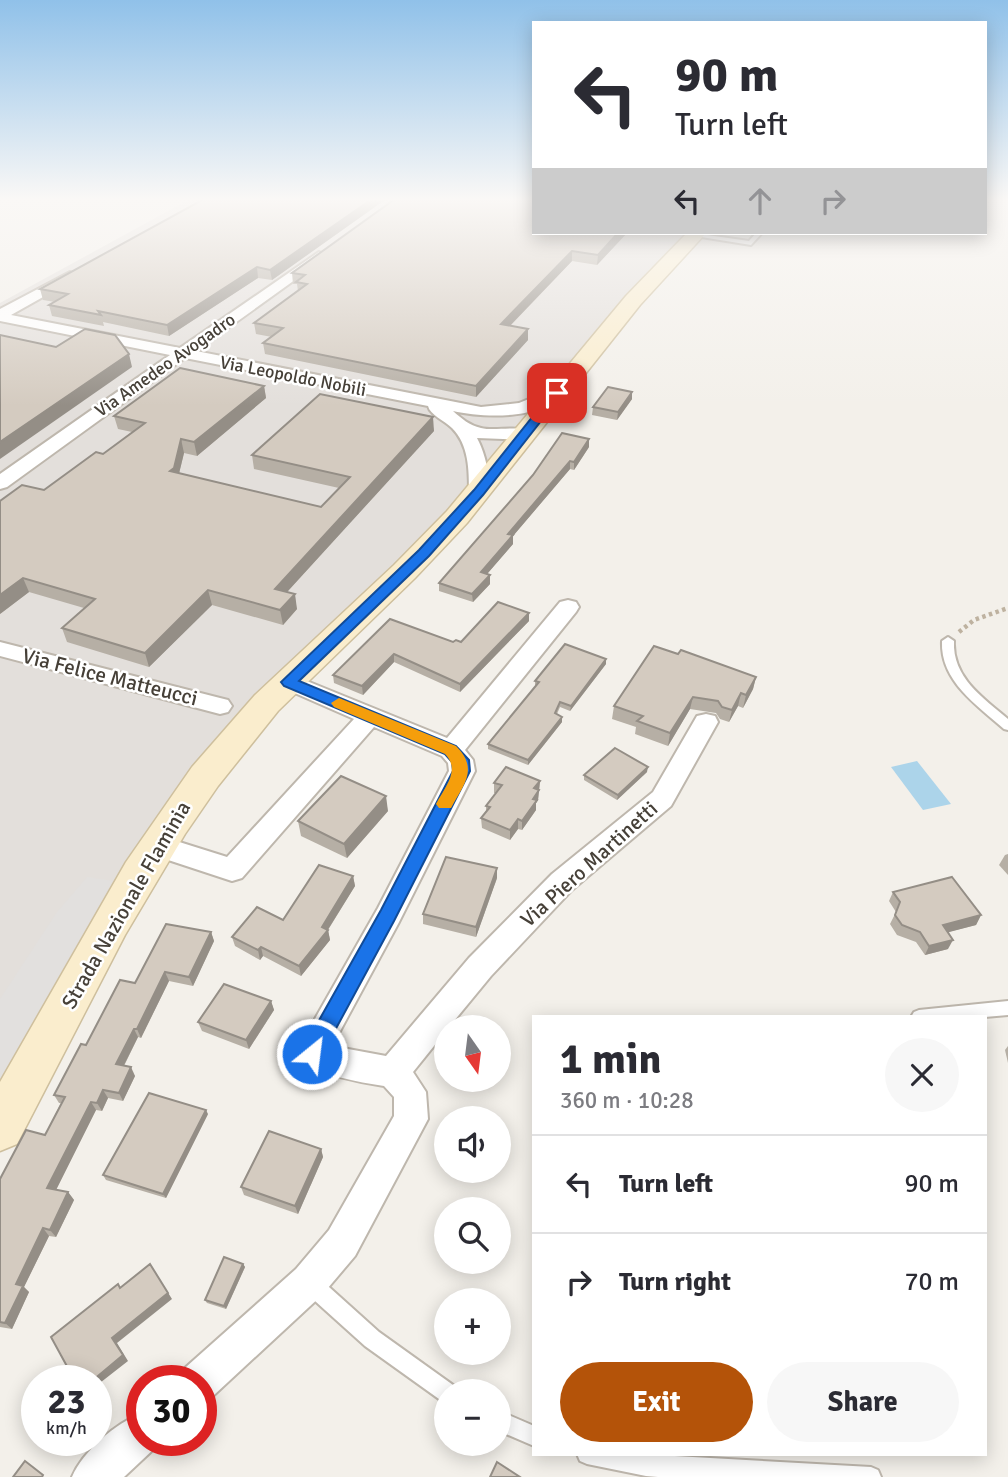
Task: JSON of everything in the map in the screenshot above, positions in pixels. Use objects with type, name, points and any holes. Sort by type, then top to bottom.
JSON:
[{"type":"main road","name":"Strada Nazionale Flaminia","points":[[0,1128],[158,846],[191,795],[242,730],[424,553],[526,435],[600,336],[660,268]]},
{"type":"street","name":"Via Leopoldo Nobili","points":[[0,316],[85,268]]},
{"type":"street","name":"Via Amedeo Avogadro","points":[[0,482],[303,268]]},
{"type":"street","name":"Via Leopoldo Nobili","points":[[0,316],[481,412],[500,418],[526,435]]},
{"type":"street","name":"Via Leopoldo Nobili","points":[[481,412],[510,411],[534,406],[557,393]]},
{"type":"street","name":"Via Leopoldo Nobili","points":[[422,401],[463,427],[481,434],[526,435]]},
{"type":"street","points":[[463,427],[474,446],[478,492]]},
{"type":"street","points":[[451,750],[568,607]]},
{"type":"street","name":"Via Felice Matteucci","points":[[0,649],[220,706]]},
{"type":"street","points":[[217,1366],[309,1282],[342,1242],[411,1119],[410,1092],[393,1072],[350,1066],[312,1054],[388,916],[461,771],[460,760],[451,750],[289,682]]},
{"type":"street","points":[[158,846],[232,870],[370,716]]},
{"type":"street","name":"Via Piero Martinetti","points":[[393,1072],[480,967],[562,882],[662,799],[706,722]]},
{"type":"street","points":[[93,1477],[126,1447]]},
{"type":"lane","points":[[948,641],[945,653],[954,671],[1008,726]]},
{"type":"lane","points":[[939,1015],[1008,1008]]},
{"type":"lane","points":[[309,1282],[372,1339],[434,1383]]},
{"type":"lane","points":[[511,1426],[532,1435]]},
{"type":"lane","points":[[597,1456],[646,1466],[871,1477]]},
{"type":"path","points":[[948,641],[974,620],[1008,608]]},
{"type":"shaded area","points":[[64,268],[651,268],[593,335],[468,493],[277,678],[0,1096],[0,303]]},
{"type":"shaded area","points":[[87,877],[113,881],[0,1080],[0,999],[57,912]]},
{"type":"water","points":[[917,761],[951,804],[923,810],[891,767]]},
{"type":"building","points":[[78,268],[256,268],[167,325],[98,311],[101,315],[49,305],[68,294],[40,289]]},
{"type":"building","points":[[299,268],[556,268],[501,324],[528,329],[476,386],[263,343],[283,328],[254,323],[307,284],[296,282],[305,275],[292,273]]},
{"type":"building","points":[[85,329],[115,335],[129,354],[0,442],[0,335],[56,347]]},
{"type":"building","points":[[180,368],[264,386],[194,442],[181,439],[174,468],[170,471],[321,507],[350,477],[252,455],[320,394],[433,417],[275,589],[295,594],[280,610],[208,590],[145,653],[62,628],[95,599],[23,578],[0,595],[0,501],[22,485],[44,490],[96,452],[103,454],[145,423],[114,416]]},
{"type":"building","points":[[608,387],[632,392],[618,412],[593,407]]},
{"type":"building","points":[[562,433],[589,439],[574,462],[570,461],[508,534],[513,535],[481,572],[490,575],[472,594],[439,583],[533,475]]},
{"type":"building","points":[[498,602],[529,613],[460,684],[394,654],[362,686],[333,675],[390,619],[453,642],[461,642]]},
{"type":"building","points":[[565,644],[606,659],[571,706],[560,702],[555,713],[562,717],[528,760],[488,744],[539,682],[535,681]]},
{"type":"building","points":[[654,646],[678,654],[681,650],[756,677],[746,695],[741,693],[732,710],[722,707],[718,701],[693,697],[670,733],[637,721],[643,716],[614,706]]},
{"type":"building","points":[[615,748],[648,767],[618,795],[584,775]]},
{"type":"building","points":[[506,767],[540,781],[534,788],[539,790],[533,799],[537,800],[522,821],[518,819],[510,830],[481,818],[490,807],[486,806],[502,785],[494,783]]},
{"type":"building","points":[[341,776],[386,796],[344,844],[298,821]]},
{"type":"building","points":[[446,857],[497,868],[476,927],[423,914]]},
{"type":"building","points":[[319,865],[353,876],[322,927],[328,930],[299,966],[261,947],[258,950],[232,937],[257,907],[283,920]]},
{"type":"building","points":[[952,877],[981,915],[943,925],[953,940],[929,946],[920,932],[902,925],[895,915],[900,902],[893,892]]},
{"type":"building","points":[[166,924],[211,932],[189,977],[165,972],[116,1064],[131,1067],[119,1093],[103,1090],[97,1103],[91,1102],[47,1188],[68,1192],[50,1230],[43,1228],[16,1284],[23,1286],[5,1323],[0,1322],[0,1179],[26,1130],[45,1135],[65,1097],[54,1095],[81,1044],[86,1045],[120,980],[135,983]]},
{"type":"building","points":[[224,984],[271,1001],[246,1040],[198,1022]]},
{"type":"building","points":[[149,1093],[206,1110],[163,1194],[103,1175]]},
{"type":"building","points":[[269,1131],[321,1149],[295,1206],[241,1187]]},
{"type":"building","points":[[224,1257],[243,1264],[224,1306],[205,1300]]},
{"type":"building","points":[[150,1264],[168,1293],[112,1338],[123,1355],[111,1365],[66,1365],[51,1337],[118,1284],[120,1288]]},
{"type":"building","points":[[25,1461],[43,1475],[42,1477],[13,1477]]},
{"type":"building","points":[[497,1462],[520,1477],[490,1477]]},
{"type":"slow traffic","points":[[339,703],[451,750],[460,760],[461,771],[445,804]]},
{"type":"route","points":[[312,1054],[388,916],[461,771],[460,760],[451,750],[289,682],[424,553],[526,435],[557,393]]}]
